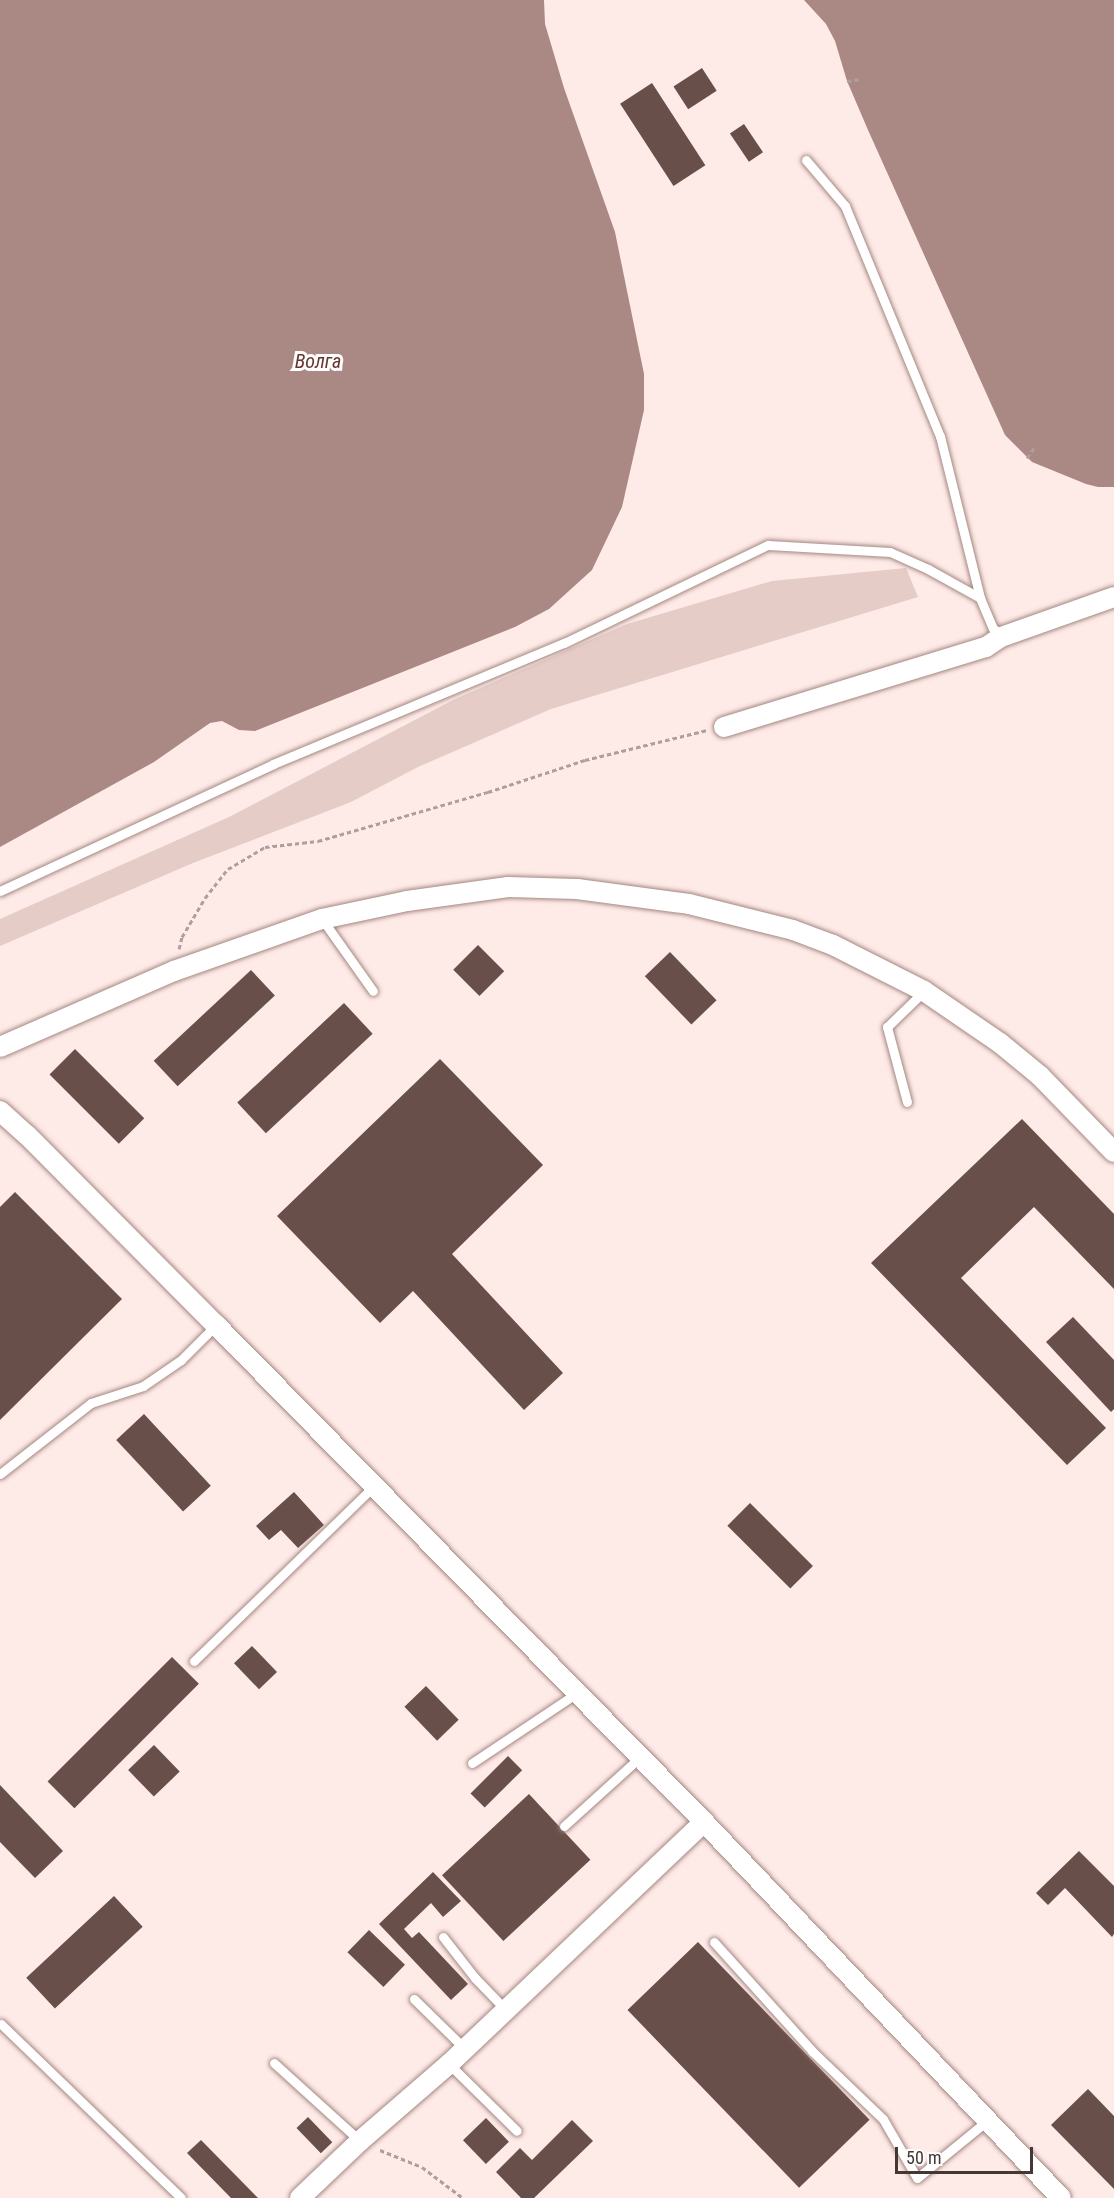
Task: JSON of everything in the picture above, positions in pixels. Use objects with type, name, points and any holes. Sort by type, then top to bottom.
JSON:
[{"type":"street","points":[[724,727],[986,647],[1002,637],[1114,597]]},
{"type":"street","points":[[0,1047],[174,971],[322,919],[407,901],[508,887],[577,889],[689,904],[794,930],[833,945],[924,992],[1000,1043],[1040,1076],[1114,1152]]},
{"type":"street","points":[[0,1111],[27,1135],[216,1325],[704,1822],[1061,2198]]},
{"type":"street","points":[[300,2198],[360,2141],[449,2064],[704,1822]]},
{"type":"lane","points":[[806,160],[845,206],[940,435],[980,598],[993,628],[1002,637]]},
{"type":"lane","points":[[0,891],[273,764],[564,643],[768,545],[890,552],[928,569],[980,598]]},
{"type":"lane","points":[[322,919],[373,991]]},
{"type":"lane","points":[[907,1102],[887,1028],[924,992]]},
{"type":"lane","points":[[0,1474],[91,1403],[143,1386],[181,1360],[216,1325]]},
{"type":"lane","points":[[194,1661],[374,1486]]},
{"type":"lane","points":[[472,1763],[577,1693]]},
{"type":"lane","points":[[564,1826],[640,1757]]},
{"type":"lane","points":[[443,1936],[475,1978],[506,2010]]},
{"type":"lane","points":[[714,1942],[812,2051],[883,2120],[916,2178],[988,2120]]},
{"type":"lane","points":[[414,1999],[465,2049]]},
{"type":"lane","points":[[1,2024],[181,2198]]},
{"type":"lane","points":[[274,2063],[360,2141]]},
{"type":"lane","points":[[449,2064],[517,2131]]},
{"type":"path","points":[[847,81],[862,79]]},
{"type":"path","points":[[1027,458],[1034,448]]},
{"type":"path","points":[[174,971],[182,937],[205,898],[228,869],[265,847],[318,841],[488,792],[585,760],[682,734],[724,727]]},
{"type":"path","points":[[360,2141],[422,2167],[463,2198]]},
{"type":"shaded area","points":[[906,568],[918,597],[551,709],[418,767],[351,802],[193,863],[0,946],[0,919],[229,817],[453,700],[627,624],[772,581]]},
{"type":"water","name":"Волга","points":[[0,0],[544,0],[545,24],[564,88],[615,232],[644,374],[644,410],[622,507],[592,570],[549,609],[515,627],[255,731],[239,730],[222,721],[210,723],[154,762],[0,847]]},
{"type":"water","points":[[804,0],[1114,0],[1114,487],[1086,484],[1032,462],[1005,435],[868,130],[847,81],[835,41],[826,24]]},
{"type":"building","points":[[702,68],[717,91],[688,109],[673,87]]},
{"type":"building","points":[[652,83],[705,165],[674,186],[620,104]]},
{"type":"building","points":[[744,124],[763,152],[749,162],[730,134]]},
{"type":"building","points":[[478,945],[504,971],[479,996],[453,970]]},
{"type":"building","points":[[670,952],[717,1000],[691,1025],[645,976]]},
{"type":"building","points":[[251,970],[275,996],[178,1086],[154,1061]]},
{"type":"building","points":[[344,1003],[373,1034],[266,1133],[237,1103]]},
{"type":"building","points":[[75,1049],[144,1118],[119,1144],[50,1074]]},
{"type":"building","points":[[440,1059],[543,1165],[452,1254],[563,1373],[524,1410],[413,1291],[380,1323],[277,1216]]},
{"type":"building","points":[[1022,1119],[1114,1214],[1114,1289],[1034,1207],[961,1278],[1106,1428],[1067,1465],[871,1263]]},
{"type":"building","points":[[15,1192],[122,1299],[0,1420],[0,1207]]},
{"type":"building","points":[[1073,1317],[1114,1360],[1114,1409],[1111,1412],[1046,1342]]},
{"type":"building","points":[[144,1414],[211,1486],[183,1512],[116,1440]]},
{"type":"building","points":[[294,1492],[324,1525],[298,1548],[281,1530],[269,1540],[256,1526]]},
{"type":"building","points":[[750,1503],[813,1566],[790,1589],[727,1526]]},
{"type":"building","points":[[252,1646],[277,1672],[259,1689],[234,1663]]},
{"type":"building","points":[[172,1657],[199,1684],[74,1808],[48,1781]]},
{"type":"building","points":[[426,1686],[459,1720],[437,1741],[404,1707]]},
{"type":"building","points":[[154,1745],[180,1772],[154,1797],[128,1770]]},
{"type":"building","points":[[508,1756],[522,1770],[485,1808],[471,1793]]},
{"type":"building","points":[[0,1785],[63,1851],[35,1878],[0,1842]]},
{"type":"building","points":[[529,1794],[590,1860],[503,1941],[442,1875]]},
{"type":"building","points":[[1079,1851],[1114,1886],[1114,1934],[1112,1937],[1065,1888],[1048,1905],[1036,1893]]},
{"type":"building","points":[[433,1872],[461,1901],[443,1917],[431,1903],[404,1929],[412,1938],[419,1932],[468,1984],[451,2000],[379,1924]]},
{"type":"building","points":[[114,1896],[143,1927],[55,2009],[26,1978]]},
{"type":"building","points":[[369,1930],[405,1965],[383,1987],[347,1952]]},
{"type":"building","points":[[698,1942],[870,2120],[799,2188],[628,2010]]},
{"type":"building","points":[[1088,2089],[1114,2116],[1114,2189],[1051,2125]]},
{"type":"building","points":[[308,2117],[332,2142],[321,2153],[296,2128]]},
{"type":"building","points":[[486,2118],[509,2142],[486,2164],[463,2140]]},
{"type":"building","points":[[572,2120],[593,2141],[534,2198],[521,2198],[496,2172],[520,2148],[532,2160]]},
{"type":"building","points":[[201,2140],[258,2198],[231,2198],[187,2153]]}]
